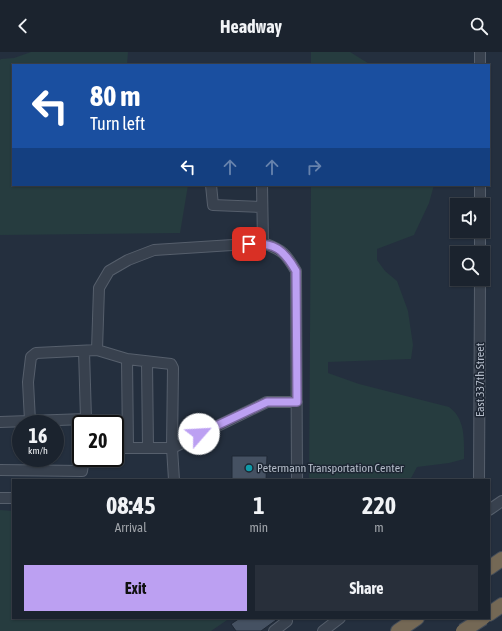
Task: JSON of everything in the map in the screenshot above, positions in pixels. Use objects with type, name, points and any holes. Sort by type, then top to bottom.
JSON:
[{"type":"highway","points":[[490,567],[502,559]]},
{"type":"highway","points":[[490,613],[502,605]]},
{"type":"highway","points":[[398,631],[416,619]]},
{"type":"highway","points":[[463,631],[481,619]]},
{"type":"street","points":[[480,52],[480,64]]},
{"type":"street","points":[[211,186],[212,205],[262,206]]},
{"type":"street","points":[[262,186],[263,243]]},
{"type":"street","points":[[480,186],[480,198]]},
{"type":"street","points":[[97,350],[98,288],[109,271],[128,260],[154,250],[263,243],[278,248],[288,257],[296,271],[297,479]]},
{"type":"street","name":"East 337th Street","points":[[480,286],[480,479]]},
{"type":"street","points":[[30,415],[28,382],[31,357],[36,353],[97,350],[127,359],[171,364],[173,368],[172,448],[174,479]]},
{"type":"street","points":[[84,351],[86,415]]},
{"type":"street","points":[[127,359],[128,448]]},
{"type":"street","points":[[147,362],[148,448]]},
{"type":"street","points":[[124,448],[172,448],[267,402],[297,402]]},
{"type":"street","points":[[0,422],[12,422]]},
{"type":"street","points":[[0,470],[82,471],[83,467]]},
{"type":"street","points":[[0,498],[12,498]]},
{"type":"street","points":[[490,509],[502,501]]},
{"type":"street","points":[[478,619],[478,631]]},
{"type":"street","points":[[323,631],[334,620]]},
{"type":"street","points":[[274,631],[287,621]]},
{"type":"green space","points":[[31,52],[128,52],[127,64],[12,64],[12,186],[188,186],[180,233],[0,235],[0,60],[14,58]]},
{"type":"green space","points":[[311,52],[350,52],[369,64],[311,64]]},
{"type":"green space","points":[[311,186],[434,186],[429,203],[414,235],[377,249],[377,260],[385,271],[397,281],[408,311],[413,345],[411,359],[328,362],[328,373],[359,384],[449,407],[455,412],[461,424],[464,438],[464,459],[449,463],[417,467],[411,479],[309,479]]},
{"type":"green space","points":[[0,510],[12,511],[12,619],[229,619],[211,631],[0,631]]},
{"type":"building","name":"Petermann Transportation Center","points":[[232,456],[267,456],[266,479],[232,479]]},
{"type":"building","points":[[238,619],[278,619],[261,631],[236,631],[231,624]]},
{"type":"place","name":"Petermann Transportation Center","points":[[249,468]]},
{"type":"route","points":[[199,434],[267,402],[297,402],[296,271],[288,257],[278,248],[263,243],[249,244]]}]
